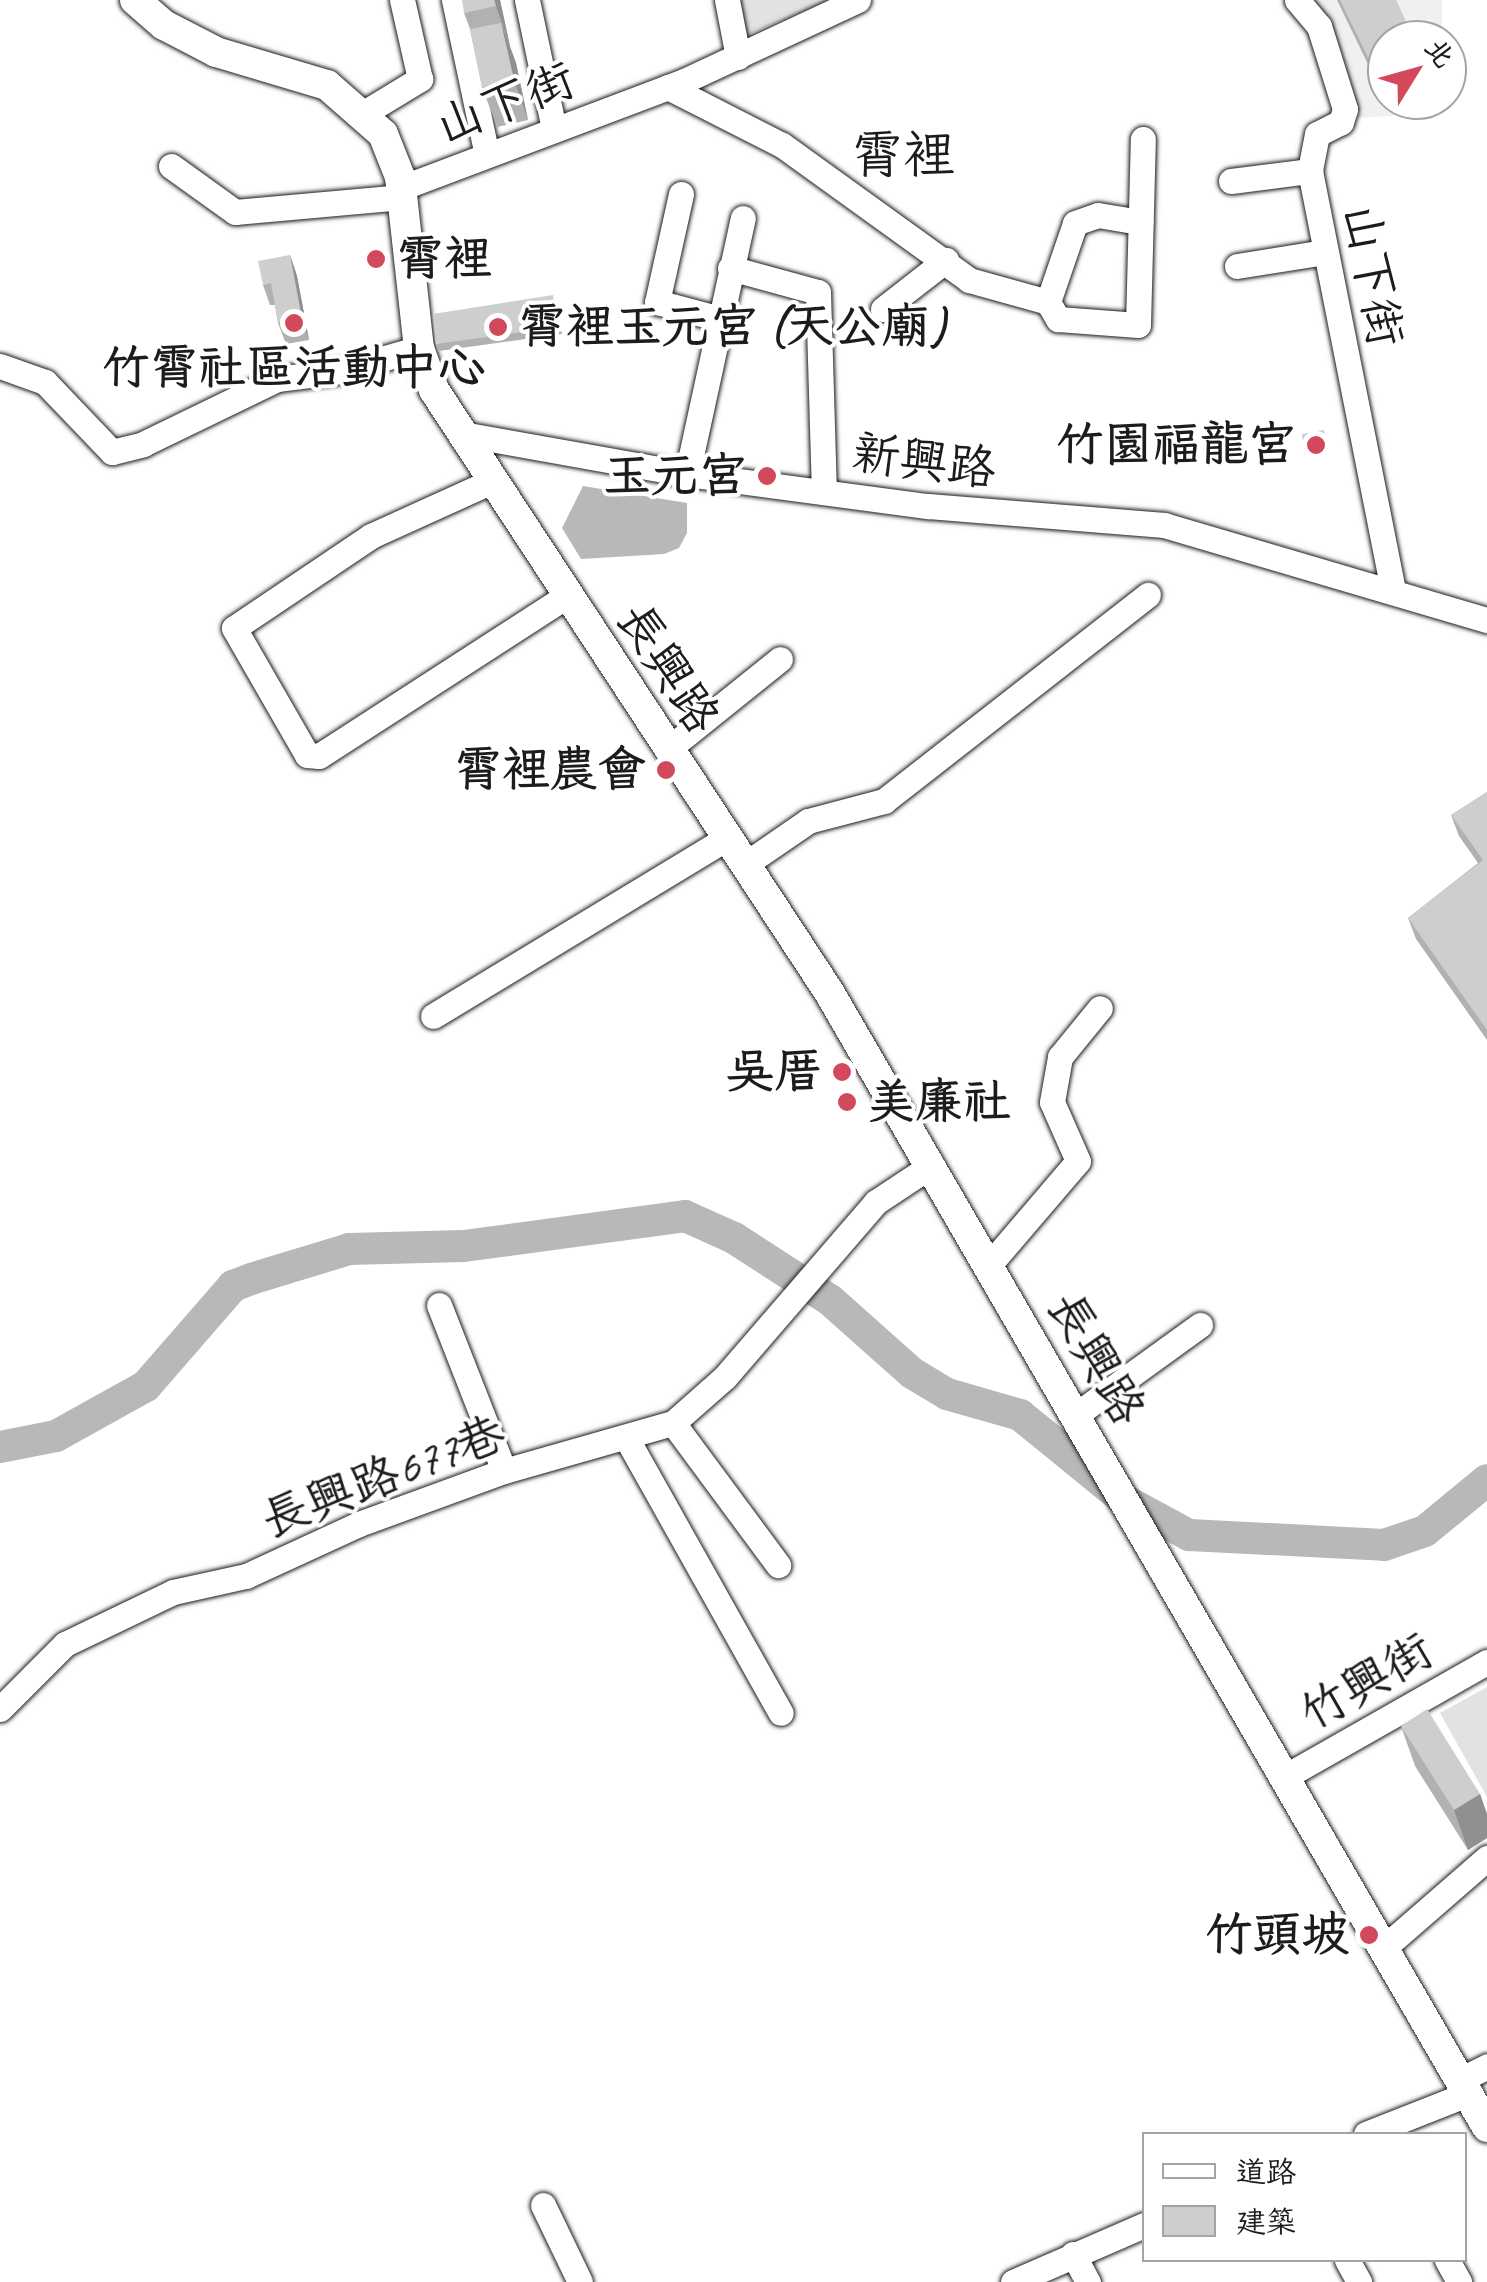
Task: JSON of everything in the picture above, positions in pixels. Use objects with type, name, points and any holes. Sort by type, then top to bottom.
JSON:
[{"type":"main road","name":"長興路","points":[[136,0],[191,39],[327,85],[364,113],[383,134],[402,192],[419,348],[462,434],[666,750],[747,863],[932,1165],[1288,1775]]},
{"type":"main road","points":[[1288,1775],[1387,1945],[1473,2080],[1487,2127]]},
{"type":"street","points":[[364,113],[420,79],[402,0]]},
{"type":"street","points":[[454,0],[487,154]]},
{"type":"street","points":[[527,0],[554,129]]},
{"type":"street","points":[[726,0],[738,57]]},
{"type":"street","name":"山下街","points":[[171,166],[235,212],[402,192],[487,154],[668,87],[858,0]]},
{"type":"street","name":"山下街","points":[[1296,0],[1319,26],[1344,108],[1340,122],[1317,134],[1310,171],[1393,590]]},
{"type":"street","points":[[668,87],[782,145],[969,280],[1048,302],[1058,319],[1138,324],[1142,139]]},
{"type":"street","points":[[1231,180],[1310,171]]},
{"type":"street","points":[[680,194],[657,302],[720,318]]},
{"type":"street","points":[[1048,302],[1075,222],[1098,215],[1140,222]]},
{"type":"street","points":[[687,474],[742,218]]},
{"type":"street","points":[[1238,266],[1324,252]]},
{"type":"street","points":[[883,308],[946,260]]},
{"type":"street","points":[[730,268],[818,292],[824,492]]},
{"type":"street","points":[[0,366],[45,382],[112,452],[143,444],[277,380],[340,371],[419,348]]},
{"type":"street","name":"新興路","points":[[462,434],[687,474],[824,492],[1164,525],[1487,620]]},
{"type":"street","points":[[492,481],[371,536],[234,628],[307,754],[319,756],[568,595]]},
{"type":"street","points":[[747,863],[808,820],[884,801],[1148,595]]},
{"type":"street","points":[[666,750],[780,659]]},
{"type":"street","points":[[433,1016],[728,836]]},
{"type":"street","points":[[990,1264],[1078,1161],[1052,1102],[1060,1056],[1100,1008]]},
{"type":"street","name":"長興路677巷","points":[[0,1709],[65,1644],[173,1592],[246,1576],[359,1524],[504,1471],[673,1423],[725,1377],[825,1256],[876,1202],[932,1165]]},
{"type":"street","points":[[438,1306],[504,1471]]},
{"type":"street","points":[[1077,1414],[1200,1325]]},
{"type":"street","points":[[673,1423],[778,1565]]},
{"type":"street","points":[[627,1439],[781,1713]]},
{"type":"street","name":"竹興街","points":[[1288,1775],[1487,1662]]},
{"type":"street","points":[[1387,1945],[1487,1858]]},
{"type":"street","points":[[1378,2132],[1473,2080]]},
{"type":"street","points":[[543,2205],[580,2282]]},
{"type":"street","points":[[1014,2282],[1142,2226]]},
{"type":"street","points":[[1073,2254],[1088,2282]]},
{"type":"shaded area","points":[[722,0],[831,0],[732,41]]},
{"type":"shaded area","points":[[1289,0],[1442,0],[1442,20],[1367,20],[1367,117],[1359,118],[1323,26]]},
{"type":"shaded area","points":[[583,486],[687,503],[687,533],[679,548],[664,554],[581,559],[562,528]]},
{"type":"shaded area","points":[[1487,1687],[1487,1797],[1440,1713]]},
{"type":"building","points":[[462,0],[494,0],[496,6],[464,13]]},
{"type":"building","points":[[1340,0],[1396,0],[1406,20],[1367,20],[1367,55]]},
{"type":"building","points":[[501,23],[514,80],[482,87],[470,29]]},
{"type":"building","points":[[290,255],[302,319],[278,323],[271,283],[263,285],[258,261]]},
{"type":"building","name":"霄裡玉元宮 (天公廟)","points":[[553,295],[559,327],[436,344],[433,314]]},
{"type":"building","points":[[1324,430],[1325,443],[1303,447],[1302,434]]},
{"type":"building","points":[[1487,792],[1487,1030],[1408,918],[1483,860],[1451,815]]},
{"type":"building","points":[[1427,1709],[1480,1794],[1454,1810],[1401,1726]]},
{"type":"waterway","points":[[0,1447],[56,1436],[146,1386],[233,1286],[251,1279],[349,1249],[464,1246],[685,1216],[734,1238],[830,1300],[912,1373],[947,1394],[1020,1415],[1126,1501],[1189,1535],[1384,1545],[1425,1531],[1487,1480]]},
{"type":"place","name":"霄裡","points":[[376,259]]},
{"type":"place","name":"竹霄社區活動中心","points":[[294,323]]},
{"type":"place","name":"霄裡玉元宮 (天公廟)","points":[[498,327]]},
{"type":"place","name":"竹園福龍宮","points":[[1316,445]]},
{"type":"place","name":"玉元宮","points":[[767,476]]},
{"type":"place","name":"霄裡農會","points":[[666,770]]},
{"type":"place","name":"吳厝","points":[[842,1072]]},
{"type":"place","name":"美廉社","points":[[847,1102]]},
{"type":"place","name":"竹頭坡","points":[[1369,1935]]},
{"type":"district","name":"霄裡","points":[[903,156]]}]
